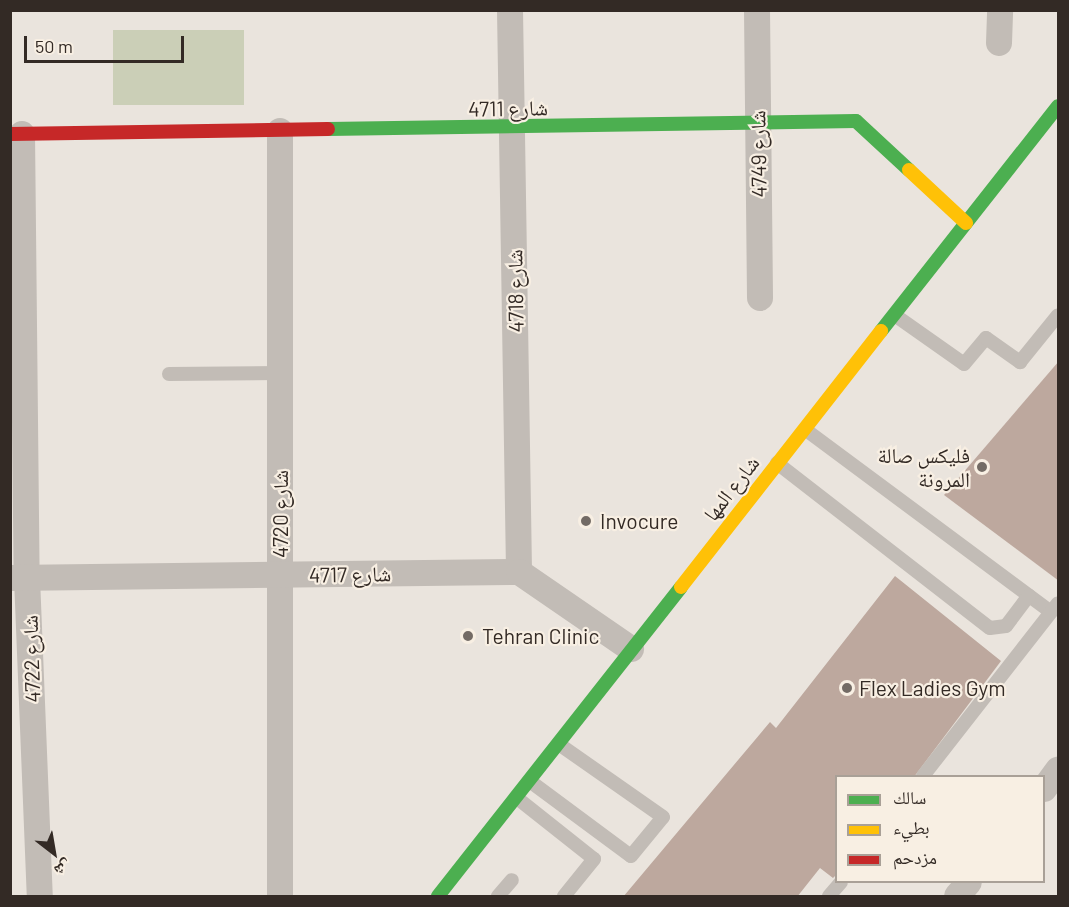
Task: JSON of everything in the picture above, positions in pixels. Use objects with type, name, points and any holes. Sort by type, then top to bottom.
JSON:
[{"type":"street","name":"4718 شارع","points":[[510,10],[519,572]]},
{"type":"street","name":"4749 شارع","points":[[757,10],[760,298]]},
{"type":"street","points":[[999,43],[1000,10]]},
{"type":"street","name":"شارع المها","points":[[438,897],[531,782],[630,649],[777,463],[806,430],[1059,106]]},
{"type":"street","name":"4711 شارع","points":[[16,134],[512,129],[856,121],[966,223]]},
{"type":"street","name":"4720 شارع","points":[[280,131],[280,897]]},
{"type":"street","name":"شارع 4722","points":[[16,134],[19,578],[40,897]]},
{"type":"street","points":[[519,572],[630,649]]},
{"type":"street","name":"4717 شارع","points":[[19,578],[519,572]]},
{"type":"street","points":[[1045,788],[1059,770]]},
{"type":"street","points":[[957,897],[968,883]]},
{"type":"lane","points":[[896,316],[964,364],[986,338],[1020,362],[1059,315]]},
{"type":"lane","points":[[169,374],[280,373]]},
{"type":"lane","points":[[806,430],[1029,596],[1055,607],[925,775]]},
{"type":"lane","points":[[777,463],[990,628],[1006,626],[1029,596]]},
{"type":"lane","points":[[531,782],[631,856],[663,817],[560,745]]},
{"type":"lane","points":[[517,798],[594,859],[564,897]]},
{"type":"lane","points":[[498,897],[512,880]]},
{"type":"lane","points":[[829,897],[840,883]]},
{"type":"green space","points":[[113,30],[244,30],[244,105],[113,105]]},
{"type":"building","points":[[1059,361],[1059,581],[944,495]]},
{"type":"building","points":[[895,576],[1001,661],[916,775],[835,775],[835,876],[833,878],[820,868],[797,897],[623,897],[770,722],[776,728]]},
{"type":"traffic: fast","points":[[881,331],[1058,106]]},
{"type":"traffic: fast","points":[[328,129],[856,121],[909,170]]},
{"type":"traffic: fast","points":[[438,896],[681,587]]},
{"type":"traffic: slow","points":[[909,170],[966,223]]},
{"type":"traffic: slow","points":[[681,587],[881,331]]},
{"type":"traffic: jam","points":[[10,134],[328,129]]},
{"type":"place","name":"فليكس صالة المرونة","points":[[982,467]]},
{"type":"place","name":"Invocure","points":[[586,521]]},
{"type":"place","name":"Tehran Clinic","points":[[468,636]]},
{"type":"place","name":"Flex Ladies Gym","points":[[847,688]]}]
